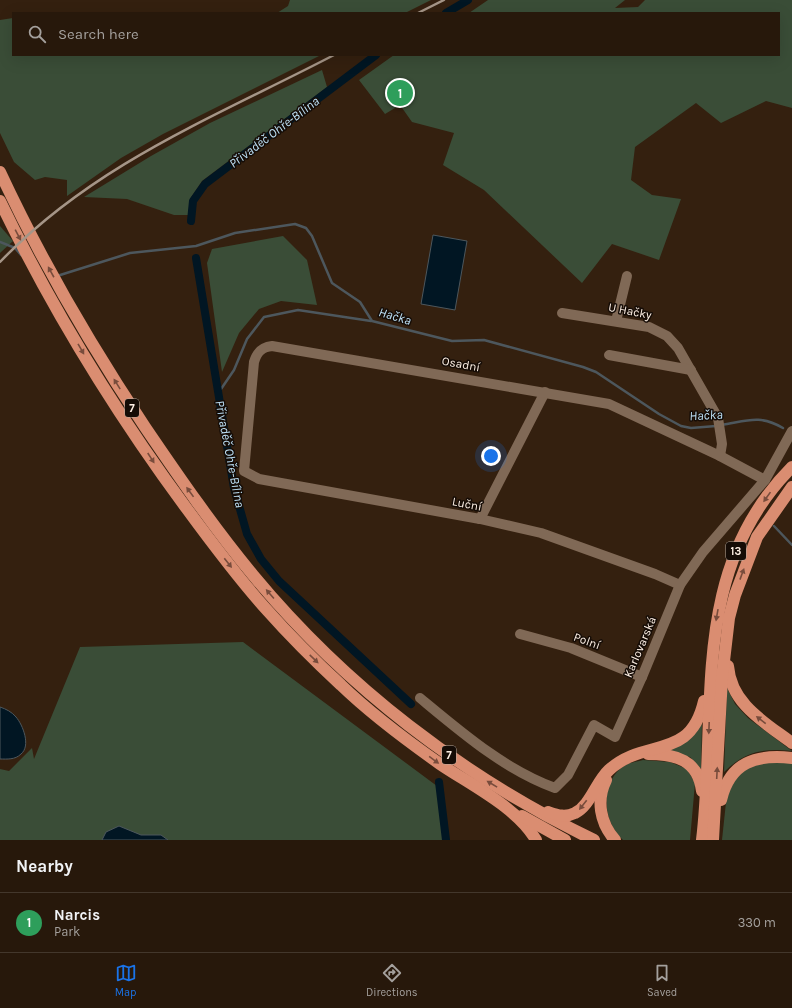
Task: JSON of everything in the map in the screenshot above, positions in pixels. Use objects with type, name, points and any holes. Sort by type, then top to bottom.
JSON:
[{"type":"highway","name":"7","points":[[0,172],[51,272],[95,349],[130,405],[169,463],[252,574],[296,623],[350,676],[405,722],[476,773],[526,804],[594,840]]},
{"type":"highway","name":"7","points":[[0,201],[84,355],[159,471],[242,581],[287,632],[343,687],[402,737],[503,806],[565,840]]},
{"type":"highway","name":"13","points":[[702,840],[710,675],[717,615],[731,562],[756,513],[769,493],[792,467]]},
{"type":"highway","name":"13","points":[[713,840],[722,678],[726,639],[735,594],[757,537],[792,487]]},
{"type":"highway","points":[[726,639],[729,674],[738,696],[755,715],[792,743]]},
{"type":"highway","points":[[526,804],[559,816],[575,813],[583,807],[601,779],[617,764],[628,758],[669,745],[687,736],[701,715],[710,675]]},
{"type":"highway","points":[[628,758],[643,755],[661,755],[680,759],[691,764],[698,773],[701,782],[704,817]]},
{"type":"highway","points":[[714,826],[725,785],[738,769],[748,762],[759,758],[773,756],[792,758]]},
{"type":"highway","points":[[615,840],[603,821],[600,805],[604,783],[617,764]]},
{"type":"highway","points":[[503,806],[523,822],[536,840]]},
{"type":"street","points":[[616,321],[627,276]]},
{"type":"street","name":"U Hačky","points":[[562,313],[649,326],[667,336],[678,348],[718,418],[722,444],[720,456]]},
{"type":"street","name":"Osadní","points":[[244,472],[254,362],[256,355],[267,346],[295,349],[609,404],[720,456],[765,480]]},
{"type":"street","points":[[609,355],[691,370]]},
{"type":"street","points":[[480,519],[545,392]]},
{"type":"street","name":"Karlovarská","points":[[420,698],[455,727],[500,759],[540,783],[555,788],[568,775],[594,725],[615,737],[642,678],[680,585],[703,552],[765,480],[792,431]]},
{"type":"street","name":"Luční","points":[[244,472],[259,480],[480,519],[541,533],[655,574],[680,585]]},
{"type":"street","name":"Polní","points":[[520,634],[571,648],[642,678]]},
{"type":"green space","points":[[290,0],[431,0],[407,12],[279,12],[288,6]]},
{"type":"green space","points":[[488,0],[625,0],[615,8],[638,7],[645,0],[792,0],[792,108],[766,101],[721,123],[696,103],[635,147],[631,180],[652,195],[681,199],[659,260],[612,244],[582,283],[484,190],[443,165],[454,133],[412,122],[400,105],[385,114],[359,80],[393,56],[780,56],[780,12],[470,12]]},
{"type":"green space","points":[[12,18],[12,56],[319,56],[163,134],[121,158],[67,196],[67,180],[45,177],[35,180],[14,162],[0,133],[0,20]]},
{"type":"green space","points":[[322,70],[327,87],[202,181],[190,199],[188,215],[174,215],[127,199],[84,197],[151,156],[210,123]]},
{"type":"green space","points":[[0,226],[13,241],[0,253]]},
{"type":"green space","points":[[283,236],[307,260],[317,305],[281,301],[259,309],[239,333],[222,372],[207,263],[212,249]]},
{"type":"green space","points":[[243,642],[441,789],[447,840],[0,840],[0,769],[9,771],[32,748],[34,759],[80,647]]},
{"type":"green space","points":[[727,688],[735,704],[748,718],[792,751],[772,750],[755,752],[740,759],[724,772]]},
{"type":"green space","points":[[702,723],[701,769],[690,757],[665,751]]},
{"type":"green space","points":[[643,760],[670,762],[687,769],[695,783],[690,840],[623,840],[617,833],[608,815],[606,805],[609,786],[613,777],[622,767]]},
{"type":"green space","points":[[760,762],[792,763],[792,840],[722,840],[727,793],[740,772]]},
{"type":"water","points":[[433,235],[467,241],[455,310],[421,304]]},
{"type":"water","points":[[0,707],[9,711],[16,717],[25,736],[26,741],[24,750],[19,756],[14,758],[0,759]]},
{"type":"water","points":[[119,826],[141,835],[161,835],[168,840],[102,840],[106,832]]},
{"type":"waterway","name":"Přivaděč Ohře-Bílina","points":[[448,12],[468,0]]},
{"type":"waterway","name":"Přivaděč Ohře-Bílina","points":[[191,221],[193,201],[205,184],[375,56]]},
{"type":"waterway","name":"Hačka","points":[[57,276],[130,253],[196,246],[235,233],[295,224],[306,228],[312,236],[332,283],[360,302],[372,321],[452,341],[484,340],[583,367],[596,372],[659,414],[681,426],[691,428],[716,426]]},
{"type":"waterway","name":"Hačka","points":[[0,242],[15,248],[21,255]]},
{"type":"waterway","name":"Přivaděč Ohře-Bílina","points":[[196,258],[234,488],[247,534],[261,559],[279,581],[411,704]]},
{"type":"waterway","points":[[219,392],[234,370],[247,339],[264,317],[298,310],[371,321]]},
{"type":"waterway","name":"Hačka","points":[[721,425],[746,420],[760,420],[767,421],[783,428]]},
{"type":"waterway","points":[[774,526],[792,545]]},
{"type":"waterway","name":"Přivaděč Ohře-Bílina","points":[[439,782],[446,840]]},
{"type":"railway","points":[[420,12],[444,0]]},
{"type":"railway","points":[[0,262],[37,227],[116,169],[201,122],[332,56]]},
{"type":"place","name":"Narcis","points":[[400,93]]}]
